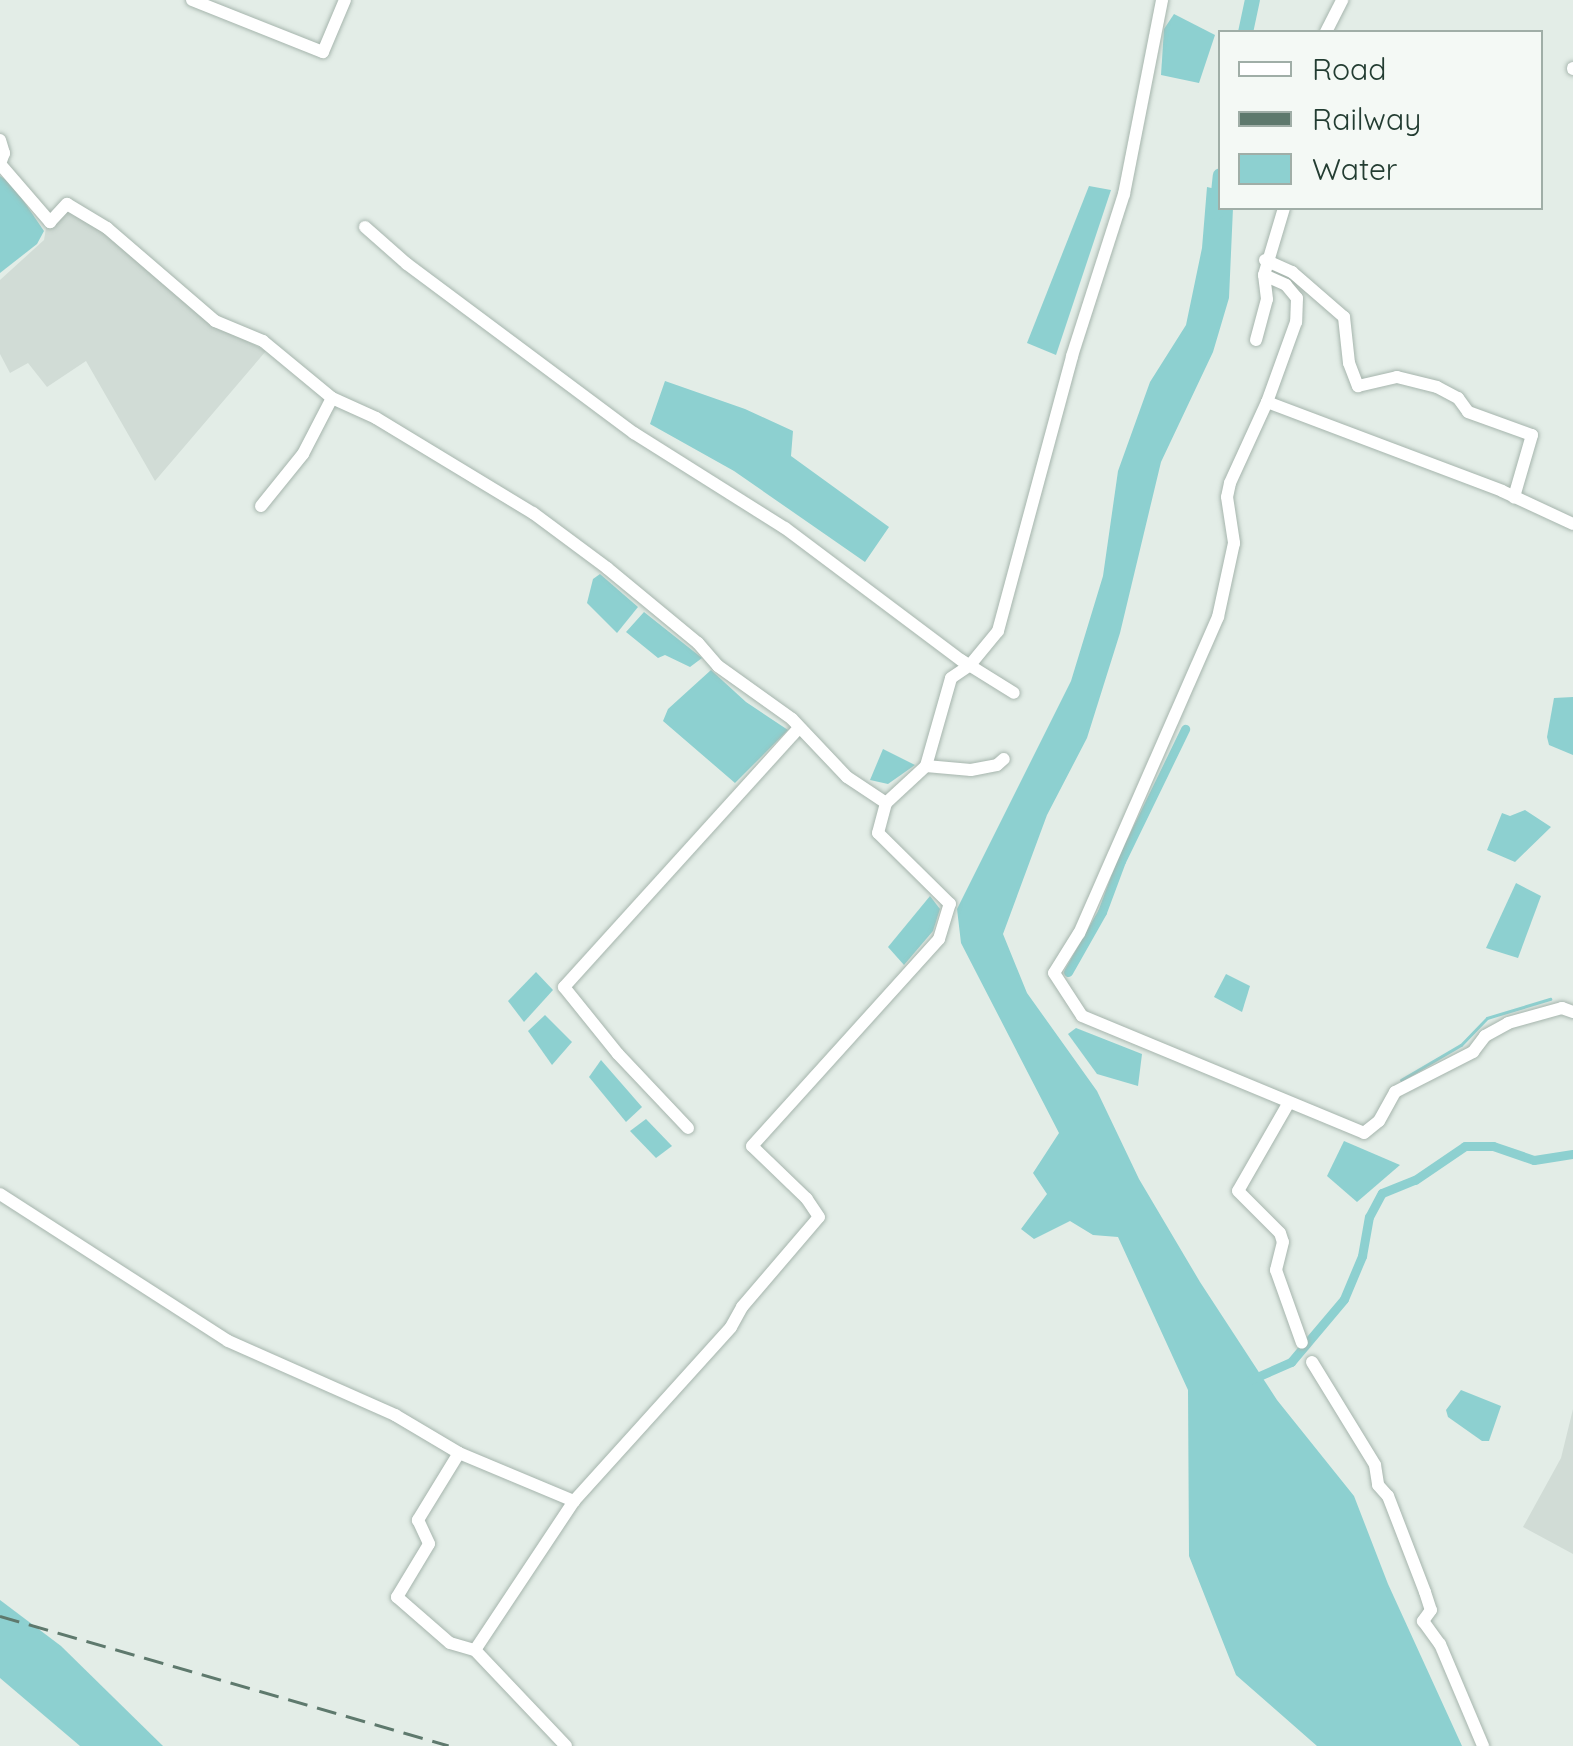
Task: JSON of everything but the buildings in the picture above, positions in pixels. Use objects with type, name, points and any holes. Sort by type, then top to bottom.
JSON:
[{"type":"street","points":[[192,0],[323,52],[345,0]]},
{"type":"street","points":[[475,1650],[574,1501],[731,1327],[742,1307],[819,1217],[752,1146],[939,940],[950,904],[878,833],[886,803],[926,766],[951,678],[970,665],[998,630],[1072,356],[1124,194],[1162,0]]},
{"type":"street","points":[[1327,30],[1342,0]]},
{"type":"street","points":[[0,140],[4,153],[0,164],[50,222],[68,204],[107,228],[215,321],[264,341],[332,398],[376,418],[533,514],[698,642],[718,666],[792,719],[847,776],[886,803]]},
{"type":"street","points":[[1256,340],[1267,299],[1264,268],[1283,210]]},
{"type":"street","points":[[365,227],[407,264],[634,433],[785,528],[970,665],[1014,693]]},
{"type":"street","points":[[1264,268],[1297,298],[1296,322],[1267,402],[1230,482],[1227,497],[1234,542],[1218,617],[1079,933],[1054,974],[1082,1016],[1364,1133],[1379,1121],[1396,1092],[1473,1052],[1485,1036],[1508,1023],[1562,1008],[1573,1012]]},
{"type":"street","points":[[1264,268],[1292,272],[1344,317],[1349,363],[1358,386],[1398,377],[1437,387],[1458,398],[1468,412],[1532,434],[1514,497]]},
{"type":"street","points":[[260,506],[303,454],[332,398]]},
{"type":"street","points":[[1267,402],[1514,497],[1573,524]]},
{"type":"street","points":[[688,1128],[618,1054],[564,987],[798,729]]},
{"type":"street","points":[[926,766],[971,770],[997,765],[1004,759]]},
{"type":"street","points":[[1288,1104],[1238,1191],[1280,1234],[1283,1242],[1276,1270],[1302,1343]]},
{"type":"street","points":[[0,1194],[228,1341],[395,1415],[459,1454],[574,1501]]},
{"type":"street","points":[[1312,1362],[1374,1465],[1378,1485],[1388,1496],[1431,1610],[1423,1620],[1440,1644],[1483,1746]]},
{"type":"street","points":[[459,1454],[418,1520],[430,1544],[397,1597],[450,1643],[475,1650],[566,1746]]},
{"type":"shaded area","points":[[66,208],[109,236],[212,323],[266,351],[155,481],[86,361],[47,387],[28,363],[10,373],[0,354],[0,280],[44,240],[46,228]]},
{"type":"shaded area","points":[[1573,1409],[1573,1554],[1523,1527],[1561,1458]]},
{"type":"water","points":[[1174,14],[1215,35],[1199,83],[1161,75],[1164,29]]},
{"type":"water","points":[[0,176],[12,184],[44,231],[37,244],[0,273]]},
{"type":"water","points":[[1089,186],[1111,190],[1056,355],[1027,343]]},
{"type":"water","points":[[1207,187],[1218,190],[1218,210],[1233,210],[1229,298],[1213,352],[1161,462],[1120,633],[1087,738],[1047,815],[1003,934],[1027,993],[1097,1091],[1139,1179],[1200,1282],[1277,1400],[1354,1496],[1388,1584],[1462,1746],[1317,1746],[1236,1675],[1189,1556],[1188,1390],[1118,1237],[1093,1235],[1070,1221],[1034,1239],[1021,1229],[1047,1194],[1033,1173],[1059,1133],[961,943],[957,909],[1071,681],[1103,576],[1118,471],[1150,382],[1186,325],[1202,248]]},
{"type":"water","points":[[665,381],[745,409],[793,431],[791,456],[889,527],[865,562],[734,471],[650,424]]},
{"type":"water","points":[[600,574],[638,607],[617,633],[587,603],[593,579]]},
{"type":"water","points":[[644,612],[702,658],[690,667],[665,655],[658,658],[626,632]]},
{"type":"water","points":[[711,670],[746,702],[788,730],[735,783],[663,721],[668,709]]},
{"type":"water","points":[[1573,697],[1573,755],[1549,745],[1547,737],[1554,698]]},
{"type":"water","points":[[883,749],[915,765],[888,784],[870,780]]},
{"type":"water","points":[[1525,810],[1551,827],[1515,862],[1487,850],[1502,813],[1510,816]]},
{"type":"water","points":[[1516,883],[1541,896],[1518,958],[1486,948]]},
{"type":"water","points":[[930,896],[940,909],[933,931],[904,965],[888,947]]},
{"type":"water","points":[[536,972],[553,990],[524,1022],[508,1001]]},
{"type":"water","points":[[1226,974],[1250,986],[1242,1012],[1214,997]]},
{"type":"water","points":[[545,1015],[572,1042],[552,1065],[528,1031]]},
{"type":"water","points":[[1076,1028],[1142,1054],[1138,1086],[1097,1074],[1068,1034]]},
{"type":"water","points":[[601,1060],[642,1107],[626,1122],[589,1077]]},
{"type":"water","points":[[646,1119],[672,1146],[656,1158],[630,1131]]},
{"type":"water","points":[[1344,1141],[1400,1165],[1357,1202],[1327,1176]]},
{"type":"water","points":[[1461,1390],[1501,1406],[1489,1441],[1482,1441],[1448,1417],[1446,1410]]},
{"type":"water","points":[[0,1600],[61,1646],[163,1746],[80,1746],[0,1678]]},
{"type":"waterway","points":[[1245,30],[1252,0]]},
{"type":"waterway","points":[[1216,211],[1218,193]]},
{"type":"waterway","points":[[1068,972],[1102,912],[1121,861],[1185,729]]},
{"type":"waterway","points":[[1401,1080],[1461,1045],[1487,1018],[1550,999]]},
{"type":"waterway","points":[[1250,1380],[1291,1362],[1344,1299],[1362,1256],[1369,1217],[1382,1193],[1415,1180],[1465,1146],[1493,1146],[1534,1160],[1573,1154]]},
{"type":"railway","points":[[0,1616],[449,1746]]}]
